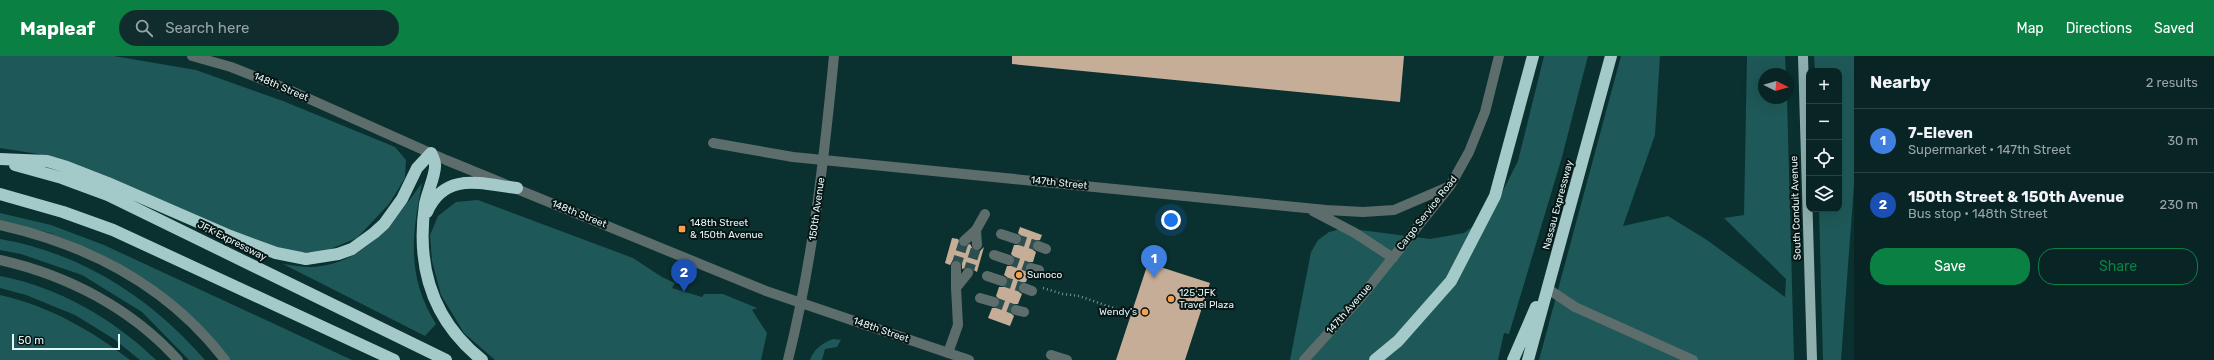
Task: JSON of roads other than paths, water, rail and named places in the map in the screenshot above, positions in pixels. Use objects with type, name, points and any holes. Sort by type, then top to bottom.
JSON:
[{"type":"highway","points":[[1375,360],[1398,341],[1445,287],[1461,262],[1495,196],[1533,56]]},
{"type":"highway","name":"Nassau Expressway","points":[[1528,360],[1611,56]]},
{"type":"highway","points":[[0,159],[47,161],[67,167],[108,183],[230,236],[276,253],[306,259],[338,254],[352,249],[374,233],[393,212],[409,188],[417,168],[431,153],[435,166],[426,199],[422,227],[424,263],[428,282],[438,306],[458,337],[482,360]]},
{"type":"highway","name":"JFK Expressway","points":[[0,162],[62,178],[108,195],[446,360]]},
{"type":"highway","points":[[422,227],[434,199],[451,186],[473,183],[517,188]]},
{"type":"highway","points":[[4,196],[69,214],[113,230],[394,360]]},
{"type":"highway","points":[[1513,360],[1555,264]]},
{"type":"main road","name":"South Conduit Avenue","points":[[1803,56],[1812,360]]},
{"type":"street","name":"148th Street","points":[[192,56],[231,67],[287,89],[431,153],[766,291],[970,360]]},
{"type":"street","name":"150th Avenue","points":[[788,360],[812,245],[824,161],[834,56]]},
{"type":"street","name":"Cargo Service Road","points":[[1392,258],[1450,186],[1469,152],[1485,112],[1499,56]]},
{"type":"street","name":"147th Street","points":[[713,144],[824,161],[1308,208],[1355,233],[1392,258]]},
{"type":"street","points":[[1308,208],[1363,212],[1394,210],[1450,186]]},
{"type":"street","points":[[964,241],[976,230],[985,214]]},
{"type":"street","points":[[0,225],[56,240],[122,270],[174,306],[204,335],[225,360]]},
{"type":"street","points":[[976,230],[977,245]]},
{"type":"street","points":[[1001,234],[1016,239]]},
{"type":"street","points":[[994,255],[1009,260]]},
{"type":"street","name":"147th Avenue","points":[[1304,360],[1362,296],[1392,258]]},
{"type":"street","points":[[0,260],[44,272],[106,302],[135,321],[166,346],[178,360]]},
{"type":"street","points":[[948,353],[958,325],[956,266]]},
{"type":"street","points":[[956,288],[968,273]]},
{"type":"street","points":[[987,276],[1002,281]]},
{"type":"street","points":[[1548,289],[1575,306],[1694,360]]},
{"type":"street","points":[[980,298],[994,302]]},
{"type":"street","points":[[1051,355],[1066,360]]},
{"type":"tunnel","points":[[1016,239],[1038,246]]},
{"type":"tunnel","points":[[956,266],[964,241]]},
{"type":"tunnel","points":[[968,273],[977,245]]},
{"type":"tunnel","points":[[1009,260],[1031,268]]},
{"type":"tunnel","points":[[1002,281],[1024,288]]},
{"type":"tunnel","points":[[994,302],[1016,310]]},
{"type":"place","name":"148th Street & 150th Avenue","points":[[682,229]]},
{"type":"place","name":"Sunoco","points":[[1019,275]]},
{"type":"place","name":"7-Eleven","points":[[1154,278]]},
{"type":"place","name":"150th Street & 150th Avenue","points":[[684,292]]},
{"type":"place","name":"125 JFK Travel Plaza","points":[[1171,299]]},
{"type":"place","name":"Wendy's","points":[[1145,312]]}]
